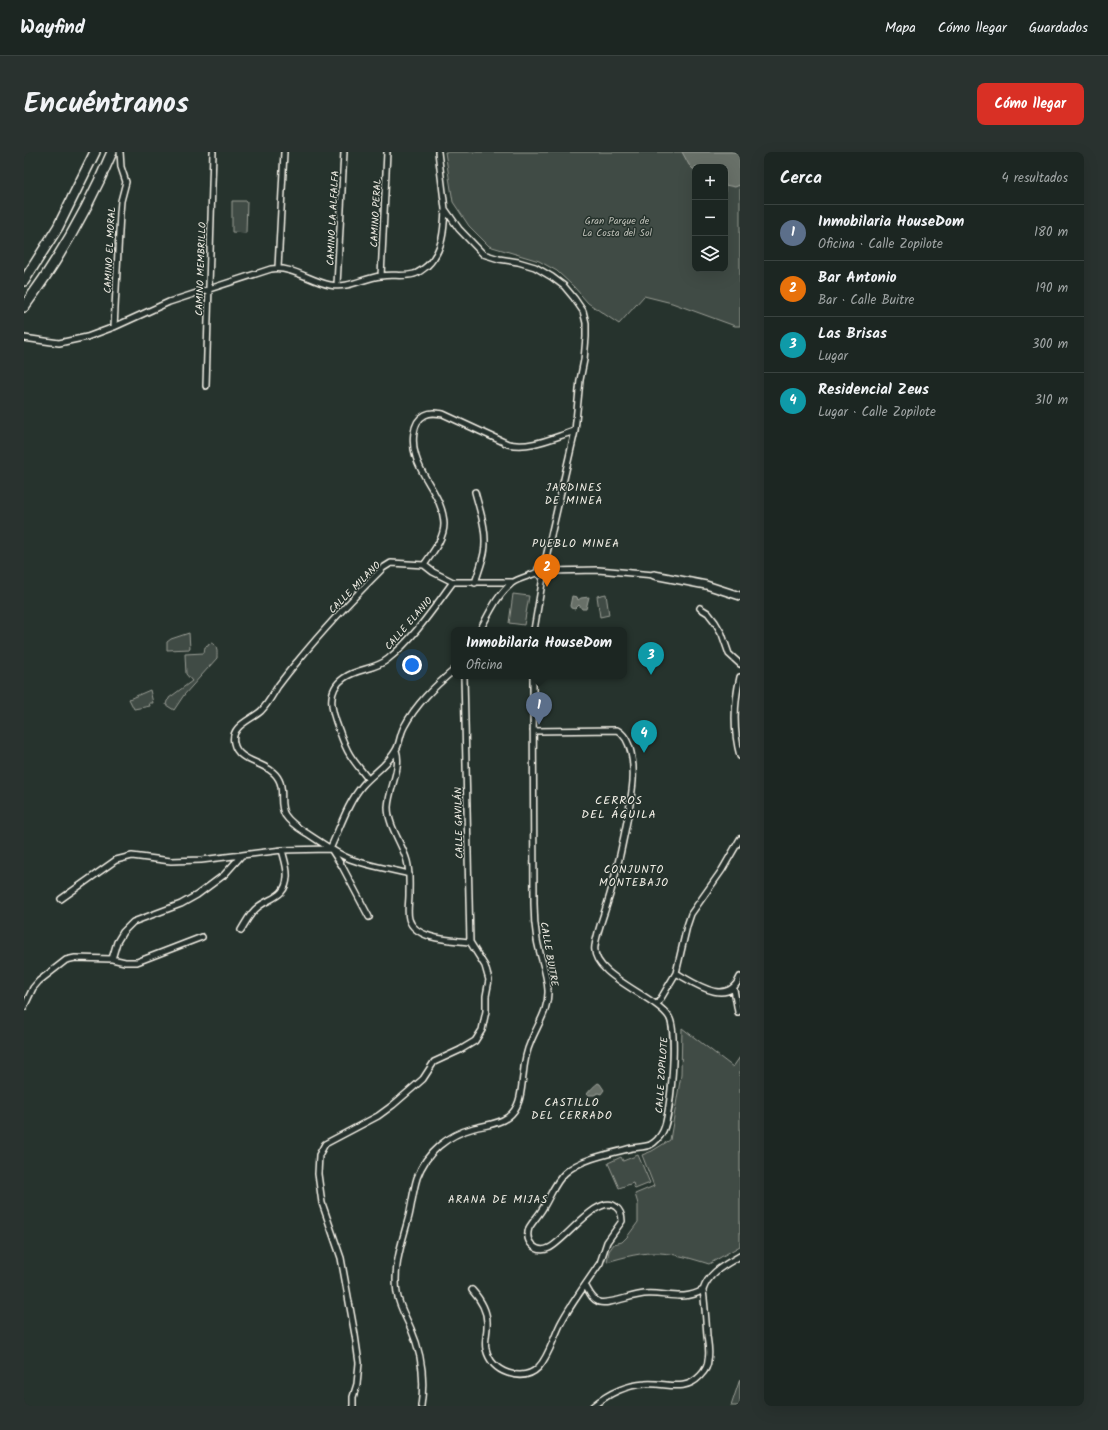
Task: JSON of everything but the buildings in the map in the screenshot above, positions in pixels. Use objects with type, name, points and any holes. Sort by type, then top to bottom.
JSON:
[{"type":"highway","points":[[24,281],[58,227],[88,169],[95,152]]},
{"type":"highway","points":[[24,307],[48,273],[79,220],[112,152]]},
{"type":"street","name":"CAMINO EL MORAL","points":[[114,327],[120,212],[126,182],[121,167],[120,152]]},
{"type":"street","name":"CAMINO MEMBRILLO","points":[[206,386],[213,152]]},
{"type":"street","points":[[278,268],[284,152]]},
{"type":"street","name":"CAMINO LA ALFALFA","points":[[337,285],[344,152]]},
{"type":"street","name":"CAMINO PERAL","points":[[381,276],[387,152]]},
{"type":"street","points":[[24,338],[59,343],[87,337],[114,327],[168,302],[266,270],[278,268],[289,270],[323,283],[337,285],[348,285],[381,276],[416,274],[435,258],[444,231],[445,209],[438,152]]},
{"type":"street","points":[[445,209],[459,229],[483,254],[535,267],[564,286],[582,311],[586,323],[584,360],[580,380],[575,430],[544,566]]},
{"type":"street","points":[[544,566],[539,567],[538,572],[512,582],[475,583],[453,582],[433,572],[424,565],[442,535],[444,525],[443,515],[438,501],[420,468],[416,457],[414,438],[415,428],[419,420],[424,416],[432,413],[443,414],[508,444],[518,446],[526,446],[575,430]]},
{"type":"street","points":[[475,492],[482,519],[484,537],[484,553],[475,583]]},
{"type":"street","name":"CALLE MILANO","points":[[330,849],[291,822],[286,816],[281,804],[280,783],[278,777],[268,768],[247,759],[236,750],[234,736],[237,729],[243,723],[256,715],[264,707],[284,677],[319,635],[383,568],[391,563],[424,565]]},
{"type":"street","points":[[544,566],[548,567],[549,571]]},
{"type":"street","points":[[549,571],[598,570],[654,575],[706,585],[740,596]]},
{"type":"street","points":[[535,627],[543,577],[548,574],[549,571]]},
{"type":"street","points":[[538,572],[543,577]]},
{"type":"street","name":"CALLE ELANIO","points":[[368,779],[349,755],[342,740],[333,716],[331,703],[332,694],[336,686],[344,678],[355,672],[374,668],[388,660],[403,646],[453,582]]},
{"type":"street","points":[[482,627],[494,604],[512,582]]},
{"type":"street","points":[[700,608],[708,613],[715,622],[722,634],[729,654],[740,664]]},
{"type":"street","points":[[330,849],[352,800],[368,779],[383,766],[396,750],[404,728],[414,710],[434,687],[451,673]]},
{"type":"street","points":[[740,677],[735,711],[740,756]]},
{"type":"street","name":"CALLE GAVILÁN","points":[[464,679],[470,942]]},
{"type":"street","name":"CALLE BUITRE","points":[[421,1406],[424,1383],[421,1361],[415,1339],[399,1302],[396,1275],[398,1256],[416,1181],[425,1163],[441,1144],[462,1132],[501,1121],[514,1110],[521,1093],[528,1051],[548,1002],[547,975],[537,941],[534,918],[533,679]]},
{"type":"street","name":"CALLE ZOPILOTE","points":[[533,731],[617,730],[626,738],[632,759],[633,780],[627,823],[609,899],[594,947],[598,960],[605,969],[620,982],[657,1005],[668,1016],[672,1022],[673,1029],[671,1089],[662,1133],[655,1142],[583,1162],[564,1173],[527,1233],[529,1242],[533,1246],[542,1250],[548,1249],[580,1221],[602,1206],[608,1204],[618,1208],[621,1212],[622,1221],[607,1242],[600,1263],[585,1285]]},
{"type":"street","points":[[353,1406],[353,1397],[357,1384],[359,1363],[341,1258],[322,1203],[318,1174],[319,1155],[325,1144],[383,1113],[423,1079],[434,1062],[475,1041],[482,1030],[486,1011],[486,996],[489,980],[485,966],[470,942],[424,935],[411,925],[408,918],[409,874],[407,862],[392,824],[388,808],[390,793],[399,758],[396,750]]},
{"type":"street","points":[[657,1005],[676,973],[691,914],[722,870],[740,839]]},
{"type":"street","points":[[330,849],[342,866],[369,917]]},
{"type":"street","points":[[61,899],[116,860],[132,856],[171,861],[201,860],[282,850],[330,849],[351,859],[409,874]]},
{"type":"street","points":[[242,930],[250,915],[258,907],[275,898],[282,892],[288,876],[282,850]]},
{"type":"street","points":[[112,959],[117,942],[123,932],[133,922],[181,904],[197,895],[224,875],[242,855]]},
{"type":"street","points":[[24,1006],[33,988],[39,981],[66,960],[75,958],[112,959],[125,962],[137,962],[202,937]]},
{"type":"street","points":[[676,973],[705,989],[727,992],[734,989]]},
{"type":"street","points":[[738,1012],[734,989],[740,977]]},
{"type":"street","points":[[593,1406],[606,1396],[627,1387],[646,1384],[675,1387],[683,1386],[690,1384],[698,1378],[703,1372],[708,1360],[703,1290],[709,1277],[740,1256]]},
{"type":"street","points":[[472,1290],[479,1298],[485,1309],[488,1322],[485,1346],[491,1361],[502,1371],[520,1375],[536,1370],[542,1364],[547,1357],[561,1322],[585,1285],[595,1300],[603,1303],[643,1294],[681,1297],[689,1296],[703,1290]]},
{"type":"green space","name":"Gran Parque de La Costa del Sol","points":[[445,152],[740,152],[740,326],[735,326],[672,303],[644,296],[619,324],[588,303],[557,271],[539,261],[489,246],[469,226],[453,202]]},
{"type":"green space","points":[[232,201],[247,201],[246,233],[232,232]]},
{"type":"green space","points":[[513,594],[529,596],[524,625],[509,623]]},
{"type":"green space","points":[[606,594],[609,615],[600,617],[597,596]]},
{"type":"green space","points":[[189,633],[190,649],[167,650],[167,642],[171,639]]},
{"type":"green space","points":[[212,643],[216,647],[217,658],[184,695],[174,710],[166,705],[169,698],[192,681],[186,674],[185,654],[204,653],[205,647]]},
{"type":"green space","points":[[150,690],[153,703],[149,703],[150,706],[134,709],[129,699]]},
{"type":"green space","points":[[682,1028],[733,1067],[740,1057],[740,1246],[709,1264],[679,1256],[660,1253],[640,1254],[607,1262],[609,1251],[614,1244],[622,1242],[638,1222],[638,1204],[635,1194],[654,1186],[642,1155],[670,1140],[681,1075]]},
{"type":"green space","points":[[638,1155],[650,1183],[635,1189],[633,1183],[619,1188],[608,1163],[621,1157],[623,1161]]},
{"type":"green space","points":[[740,1379],[740,1406],[731,1406]]},
{"type":"shaded area","points":[[682,152],[740,152],[740,185],[735,187],[728,186],[728,164],[692,164],[692,168]]},
{"type":"shaded area","points":[[572,596],[577,597],[578,600],[589,597],[586,609],[582,609],[579,605],[575,609],[571,608]]},
{"type":"shaded area","points":[[598,1083],[604,1090],[601,1094],[598,1093],[588,1095],[587,1094]]},
{"type":"place","name":"Bar Antonio","points":[[547,587]]},
{"type":"place","name":"Las Brisas","points":[[651,675]]},
{"type":"place","name":"Inmobilaria HouseDom","points":[[539,725]]},
{"type":"place","name":"Residencial Zeus","points":[[644,753]]},
{"type":"district","name":"JARDINES DE MINEA","points":[[574,493]]},
{"type":"district","name":"PUEBLO MINEA","points":[[576,543]]},
{"type":"district","name":"CERROS DEL ÁGUILA","points":[[619,807]]},
{"type":"district","name":"CONJUNTO MONTEBAJO","points":[[634,875]]},
{"type":"district","name":"CASTILLO DEL CERRADO","points":[[572,1108]]},
{"type":"district","name":"ARANA DE MIJAS","points":[[498,1199]]}]
